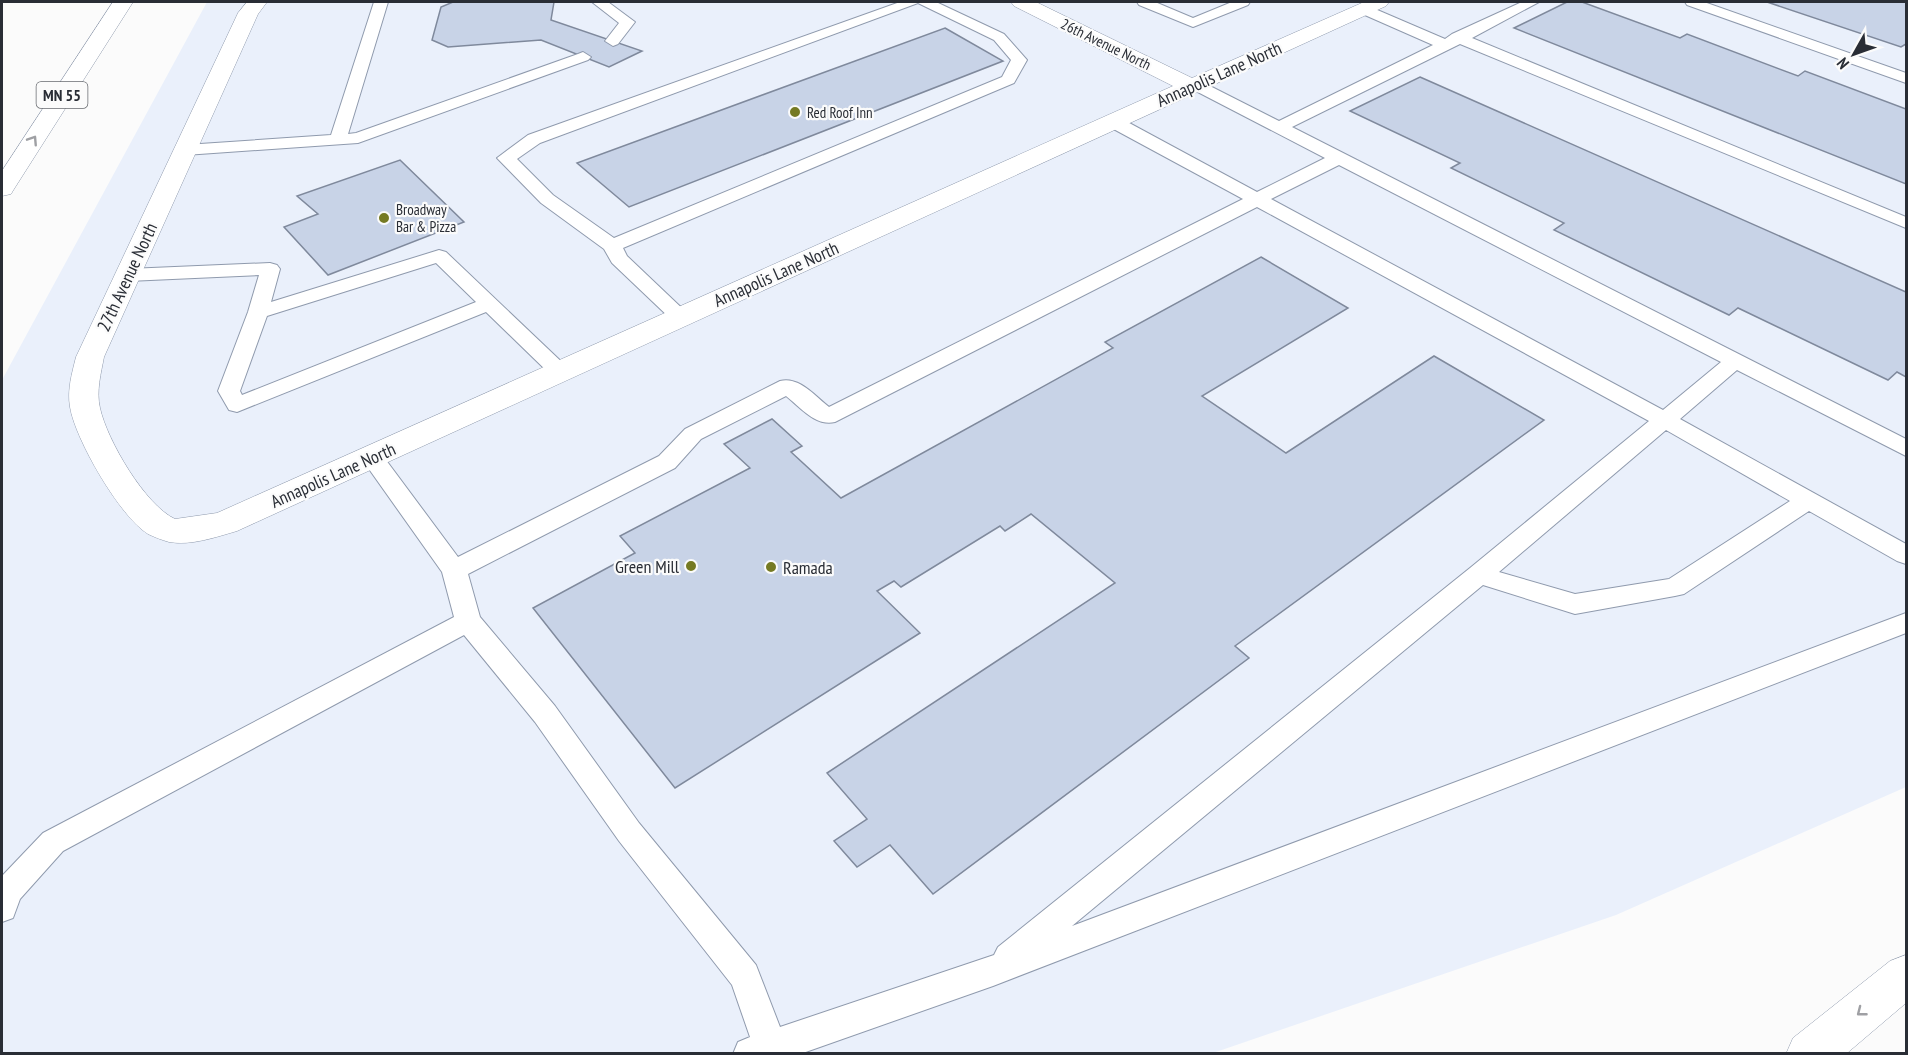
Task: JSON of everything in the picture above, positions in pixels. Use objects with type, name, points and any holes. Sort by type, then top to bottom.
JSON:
[{"type":"main road","name":"MN 55","points":[[2,189],[123,2]]},
{"type":"main road","name":"26th Avenue North","points":[[1021,2],[1194,86]]},
{"type":"main road","name":"Annapolis Lane North","points":[[168,530],[195,530],[225,523],[1371,5]]},
{"type":"main road","name":"27th Avenue North","points":[[168,530],[150,520],[132,499],[94,434],[85,408],[84,381],[90,357],[252,7]]},
{"type":"main road","points":[[1809,1053],[1906,976]]},
{"type":"lane","points":[[338,140],[381,2]]},
{"type":"lane","points":[[599,2],[628,22],[613,41]]},
{"type":"lane","points":[[680,317],[619,260],[612,246],[547,199],[506,158],[534,139],[912,2]]},
{"type":"lane","points":[[612,246],[1008,80],[1018,60],[999,37],[925,2]]},
{"type":"lane","points":[[1144,2],[1193,23],[1243,2]]},
{"type":"lane","points":[[1277,128],[1532,2]]},
{"type":"lane","points":[[1692,2],[1906,78]]},
{"type":"lane","points":[[1371,5],[1450,41],[1906,223]]},
{"type":"lane","points":[[185,150],[358,138],[583,57]]},
{"type":"lane","points":[[1194,86],[1906,448]]},
{"type":"lane","points":[[1114,122],[1665,420],[1906,555]]},
{"type":"lane","points":[[454,570],[667,462],[693,434],[788,386],[827,417],[1337,159]]},
{"type":"lane","points":[[258,312],[439,256],[560,372]]},
{"type":"lane","points":[[128,275],[270,269],[258,312],[229,391],[237,405],[489,304]]},
{"type":"lane","points":[[993,970],[1479,575],[1734,361]]},
{"type":"lane","points":[[372,457],[454,570],[468,621],[545,714],[629,832],[745,976],[760,1050],[993,970],[1906,623]]},
{"type":"lane","points":[[1479,575],[1575,604],[1676,587],[1809,500]]},
{"type":"lane","points":[[2,908],[7,892],[53,842],[468,621]]},
{"type":"shaded area","points":[[207,2],[1906,2],[1906,787],[1616,915],[1213,1053],[2,1054],[2,380]]},
{"type":"building","points":[[453,2],[554,2],[551,20],[642,51],[609,67],[541,40],[448,47],[432,40],[441,7]]},
{"type":"building","points":[[1567,2],[1582,2],[1680,38],[1687,34],[1798,76],[1805,71],[1906,109],[1906,184],[1514,28]]},
{"type":"building","points":[[1767,2],[1906,2],[1906,44],[1901,47]]},
{"type":"building","name":"Red Roof Inn","points":[[945,28],[1003,61],[629,207],[577,163]]},
{"type":"building","points":[[1420,77],[1906,292],[1906,377],[1897,372],[1888,380],[1738,308],[1729,315],[1554,230],[1564,223],[1451,168],[1460,163],[1350,111]]},
{"type":"building","name":"Broadway Bar & Pizza","points":[[400,160],[464,222],[328,275],[284,227],[318,214],[297,196]]},
{"type":"building","name":"Ramada","points":[[1261,257],[1348,308],[1202,396],[1286,453],[1434,356],[1544,420],[1235,646],[1249,658],[933,894],[890,845],[857,867],[834,841],[867,819],[827,773],[1115,583],[1031,514],[1005,531],[1000,526],[901,587],[894,581],[877,591],[920,633],[675,788],[533,608],[635,553],[620,536],[750,468],[724,444],[772,419],[802,446],[791,452],[841,498],[1113,348],[1105,342]]},
{"type":"place","name":"Red Roof Inn","points":[[795,112]]},
{"type":"place","name":"Broadway Bar & Pizza","points":[[384,218]]},
{"type":"place","name":"Green Mill","points":[[691,566]]},
{"type":"place","name":"Ramada","points":[[771,567]]}]
